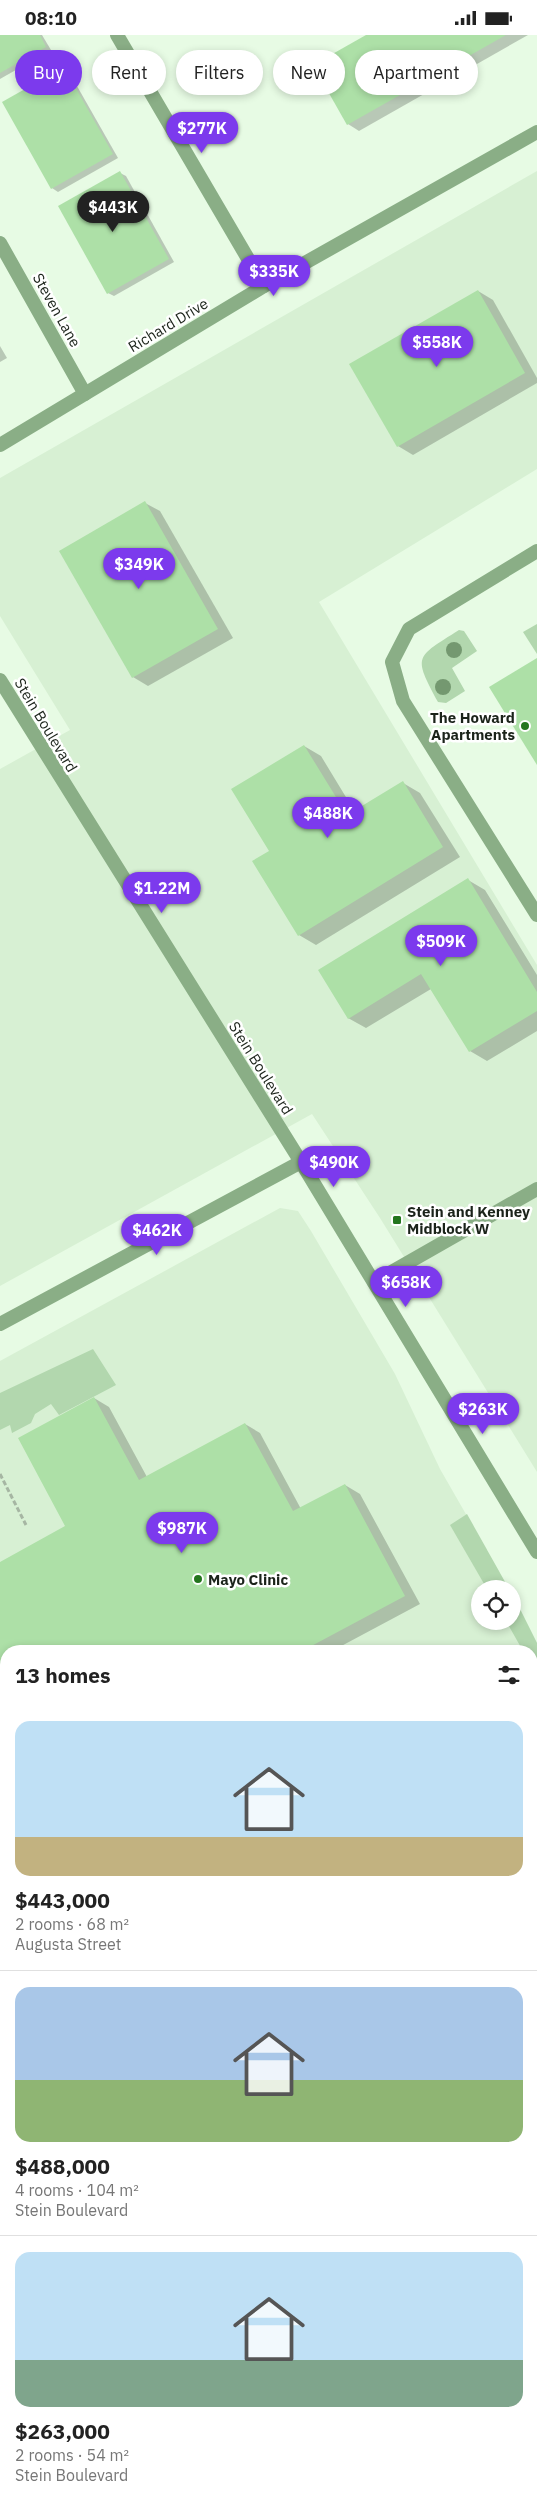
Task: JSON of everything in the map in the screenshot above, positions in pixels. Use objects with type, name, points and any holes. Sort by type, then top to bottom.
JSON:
[{"type":"street","points":[[117,35],[264,286]]},
{"type":"street","name":"Richard Drive","points":[[0,445],[264,286],[537,132]]},
{"type":"street","name":"Steven Lane","points":[[0,243],[84,394]]},
{"type":"street","points":[[537,551],[409,629],[392,661],[403,701],[537,915]]},
{"type":"street","name":"Stein Boulevard","points":[[0,680],[301,1162],[537,1552]]},
{"type":"street","points":[[0,1324],[301,1162]]},
{"type":"street","points":[[374,1282],[537,1189]]},
{"type":"path","points":[[0,1474],[26,1525]]},
{"type":"shaded area","points":[[537,171],[537,469],[319,602],[537,965],[537,1472],[380,1218],[312,1114],[0,1286],[0,769],[70,730],[0,616],[0,478]]},
{"type":"shaded area","points":[[537,624],[537,654],[523,632]]},
{"type":"shaded area","points":[[459,630],[464,631],[477,651],[452,668],[465,691],[446,703],[438,702],[425,675],[422,666],[423,659],[426,653],[434,646]]},
{"type":"shaded area","points":[[280,1208],[298,1211],[311,1231],[395,1374],[440,1469],[504,1580],[471,1580],[471,1630],[521,1630],[521,1611],[537,1643],[536,1645],[0,1645],[0,1361]]},
{"type":"shaded area","points":[[93,1349],[116,1385],[59,1415],[51,1404],[35,1414],[31,1423],[12,1433],[10,1425],[0,1430],[0,1393]]},
{"type":"shaded area","points":[[467,1514],[504,1580],[482,1580],[450,1525]]},
{"type":"shaded area","points":[[521,1611],[537,1645],[520,1645],[511,1630],[521,1630]]},
{"type":"building","points":[[0,35],[40,35],[46,47],[41,50],[15,50],[15,65],[0,73]]},
{"type":"building","points":[[366,35],[506,35],[478,51],[355,50],[355,95],[400,95],[347,125],[330,95],[345,95],[345,50],[340,50]]},
{"type":"building","points":[[15,95],[80,95],[113,154],[51,189],[2,102]]},
{"type":"building","points":[[120,171],[169,259],[107,294],[58,206]]},
{"type":"building","points":[[478,290],[525,373],[397,447],[349,364]]},
{"type":"building","points":[[145,501],[218,629],[132,678],[59,551]]},
{"type":"building","name":"The Howard Apartments","points":[[537,658],[537,765],[489,687]]},
{"type":"building","points":[[304,745],[347,815],[403,781],[443,847],[298,936],[252,861],[269,851],[231,789]]},
{"type":"building","points":[[468,878],[537,992],[537,1011],[469,1052],[421,974],[348,1019],[318,970]]},
{"type":"building","name":"Mayo Clinic","points":[[94,1397],[139,1480],[245,1423],[293,1511],[345,1484],[405,1596],[313,1645],[0,1645],[0,1562],[65,1526],[18,1438]]},
{"type":"place","name":"The Howard Apartments","points":[[525,726]]},
{"type":"place","name":"Stein and Kenney Midblock W","points":[[397,1220]]},
{"type":"place","name":"Mayo Clinic","points":[[198,1579]]}]
